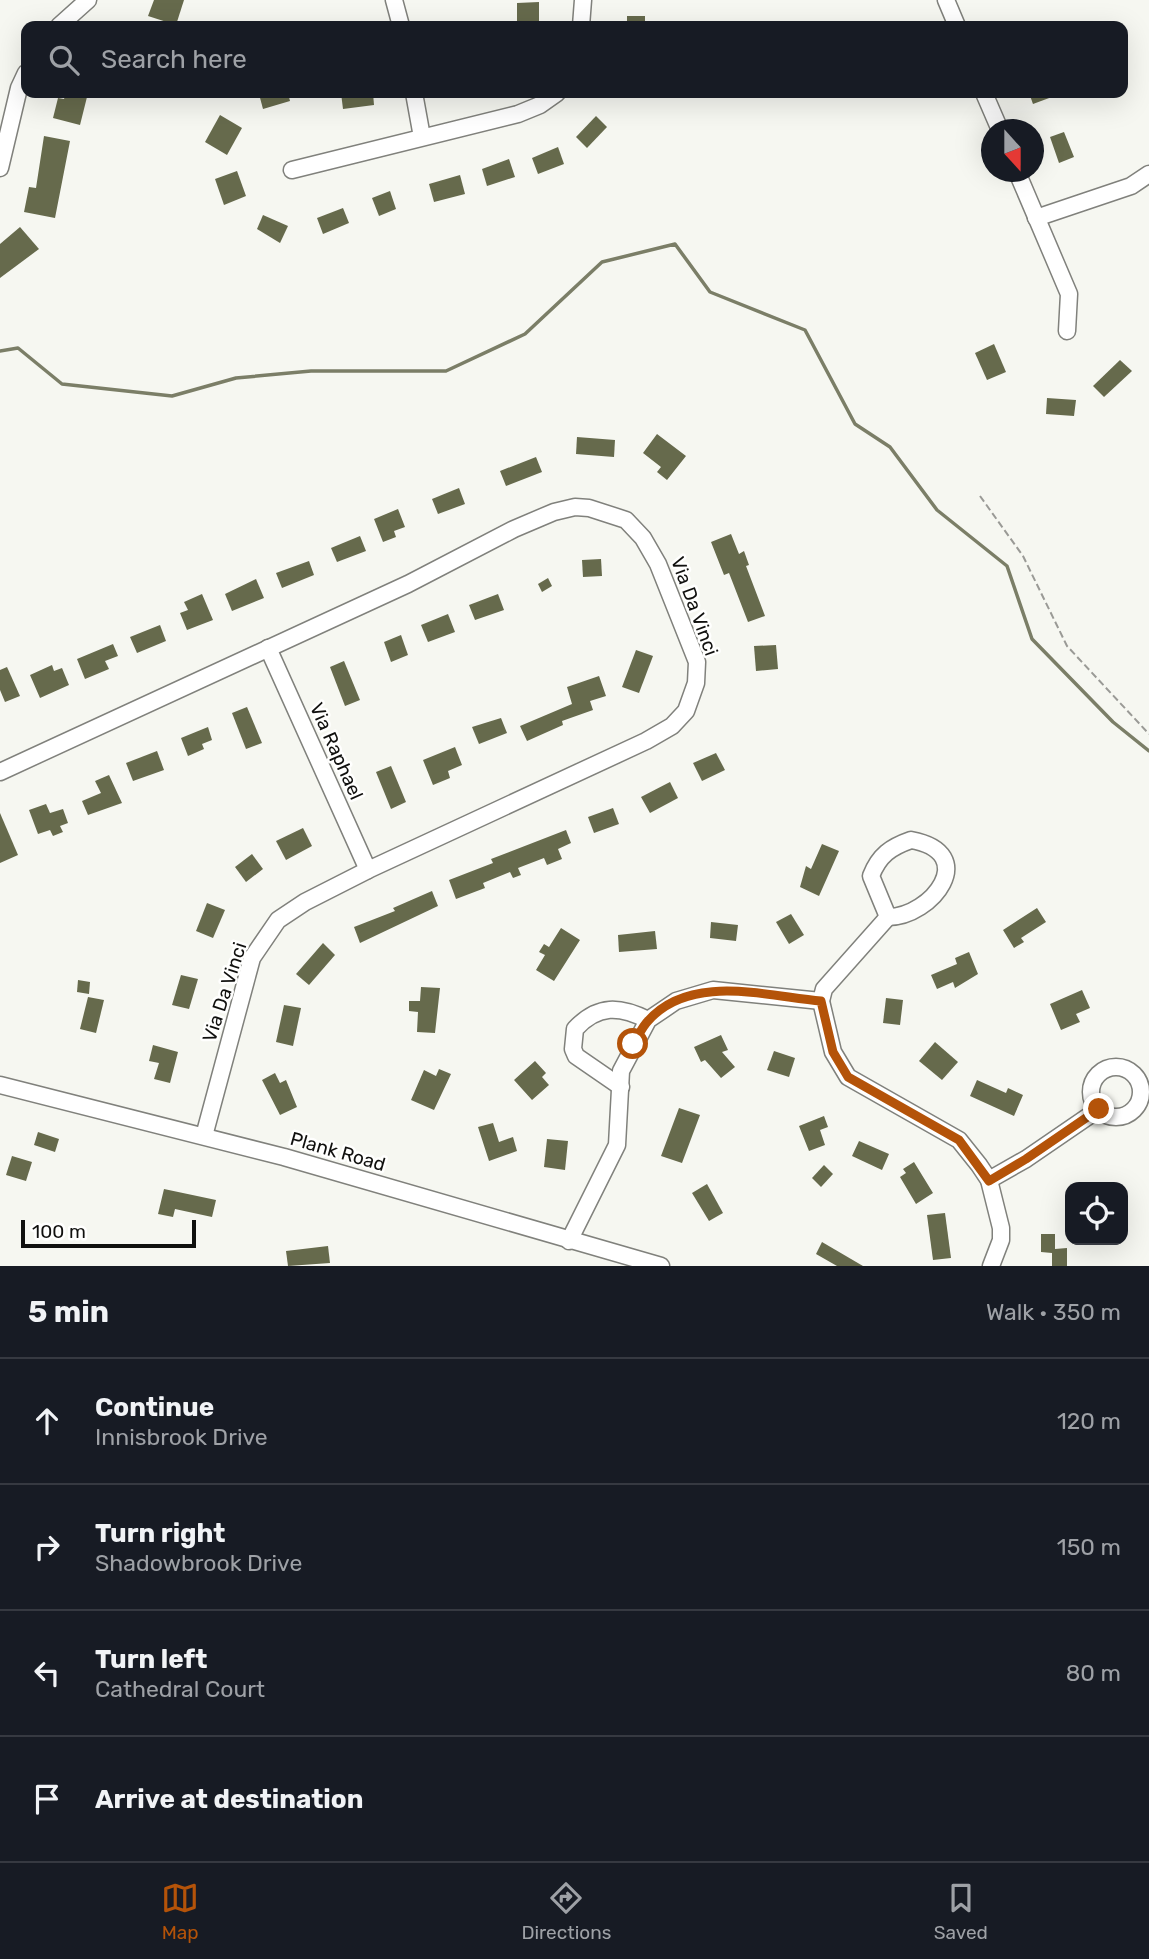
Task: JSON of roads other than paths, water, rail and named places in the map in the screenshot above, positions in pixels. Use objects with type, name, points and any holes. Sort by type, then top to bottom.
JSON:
[{"type":"street","points":[[65,21],[88,0]]},
{"type":"street","points":[[394,0],[400,21]]},
{"type":"street","points":[[581,21],[583,0]]},
{"type":"street","points":[[946,0],[955,21]]},
{"type":"street","points":[[0,168],[21,84]]},
{"type":"street","points":[[415,98],[422,137]]},
{"type":"street","points":[[292,170],[518,114],[550,98]]},
{"type":"street","points":[[986,98],[995,119]]},
{"type":"street","points":[[1036,218],[1131,186],[1149,174]]},
{"type":"street","points":[[1021,182],[1069,294],[1067,331]]},
{"type":"street","points":[[1131,186],[1149,187]]},
{"type":"street","name":"Via Da Vinci","points":[[0,772],[555,512],[590,508],[626,520],[643,538],[658,564],[697,662],[696,683],[687,711],[672,726],[646,741],[368,870],[305,902],[278,920],[252,958],[204,1136]]},
{"type":"street","name":"Via Raphael","points":[[268,648],[368,870]]},
{"type":"street","points":[[912,840],[930,844],[940,853],[947,870],[944,885],[930,899],[900,917],[888,916],[871,876],[875,864],[894,846],[912,840]]},
{"type":"street","points":[[888,916],[824,989],[821,1001],[833,1052],[848,1077],[959,1140],[989,1181],[1001,1240],[991,1266]]},
{"type":"street","points":[[569,1241],[618,1146],[621,1071],[648,1020],[676,1001],[713,990],[821,1001]]},
{"type":"street","points":[[621,1087],[584,1065],[576,1056],[573,1049],[575,1029],[596,1013],[611,1010],[627,1009],[648,1020]]},
{"type":"street","name":"Plank Road","points":[[0,1085],[204,1136],[661,1266]]},
{"type":"street","points":[[989,1181],[1099,1109]]},
{"type":"waterway","points":[[0,351],[18,348],[62,384],[172,396],[236,378],[311,371],[446,371],[525,334],[602,262],[675,244],[710,292],[805,330],[855,424],[890,447],[937,510],[1007,566],[1032,639],[1113,722],[1149,751]]}]
